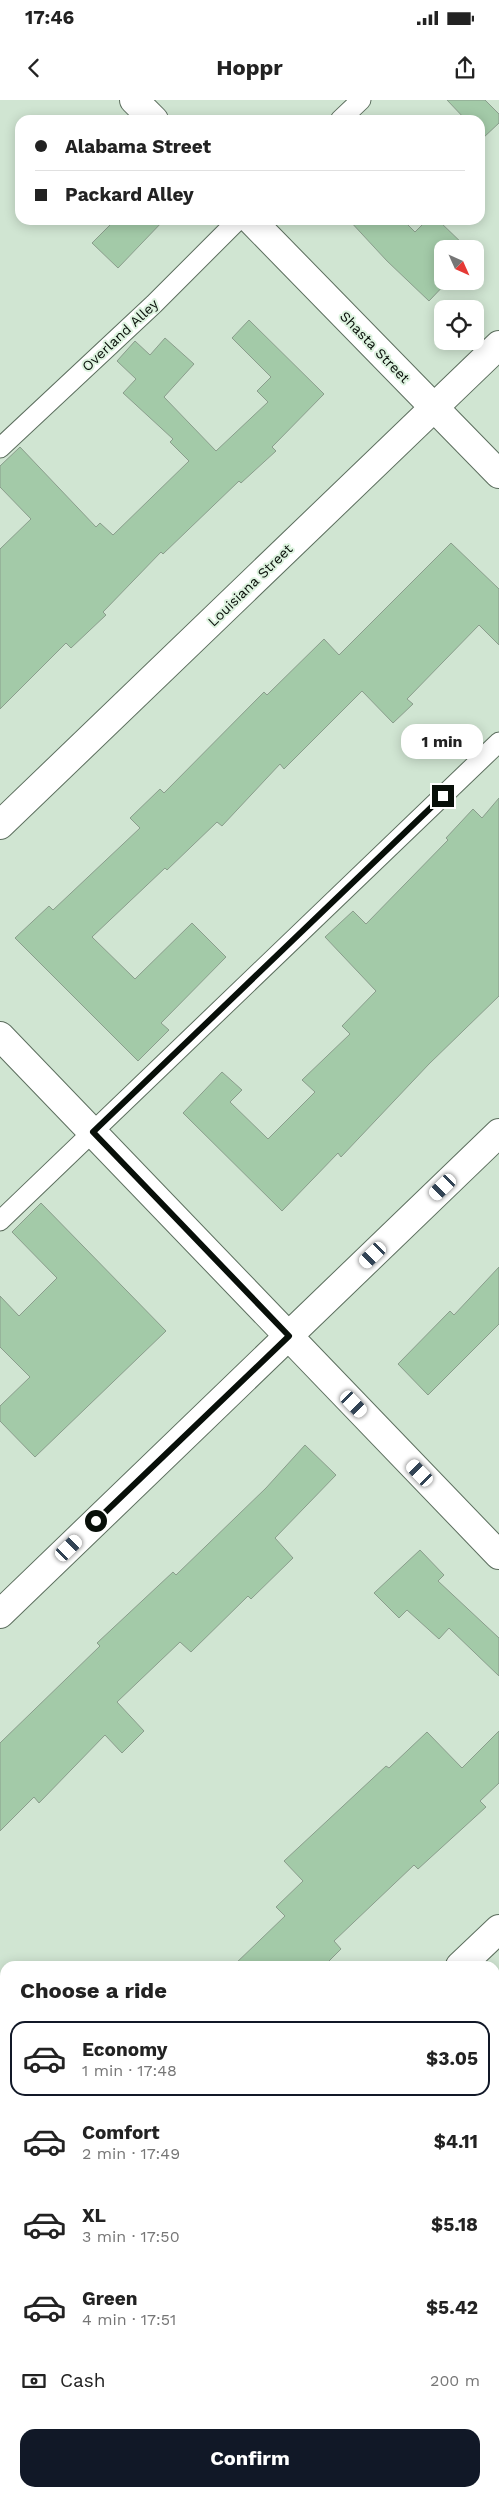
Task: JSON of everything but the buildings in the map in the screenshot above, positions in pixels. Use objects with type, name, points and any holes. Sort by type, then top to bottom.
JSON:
[{"type":"main road","points":[[134,100],[149,115]]},
{"type":"main road","name":"Shasta Street","points":[[256,225],[499,474]]},
{"type":"main road","name":"Louisiana Street","points":[[0,825],[499,345]]},
{"type":"main road","points":[[0,1036],[499,1555]]},
{"type":"main road","points":[[0,1614],[499,1133]]},
{"type":"main road","points":[[465,1961],[499,1929]]},
{"type":"lane","points":[[345,115],[361,100]]},
{"type":"lane","name":"Overland Alley","points":[[0,448],[154,304],[233,225]]},
{"type":"lane","points":[[0,1221],[499,742]]},
{"type":"route","points":[[96,1521],[289,1336],[93,1132],[443,796]]}]
